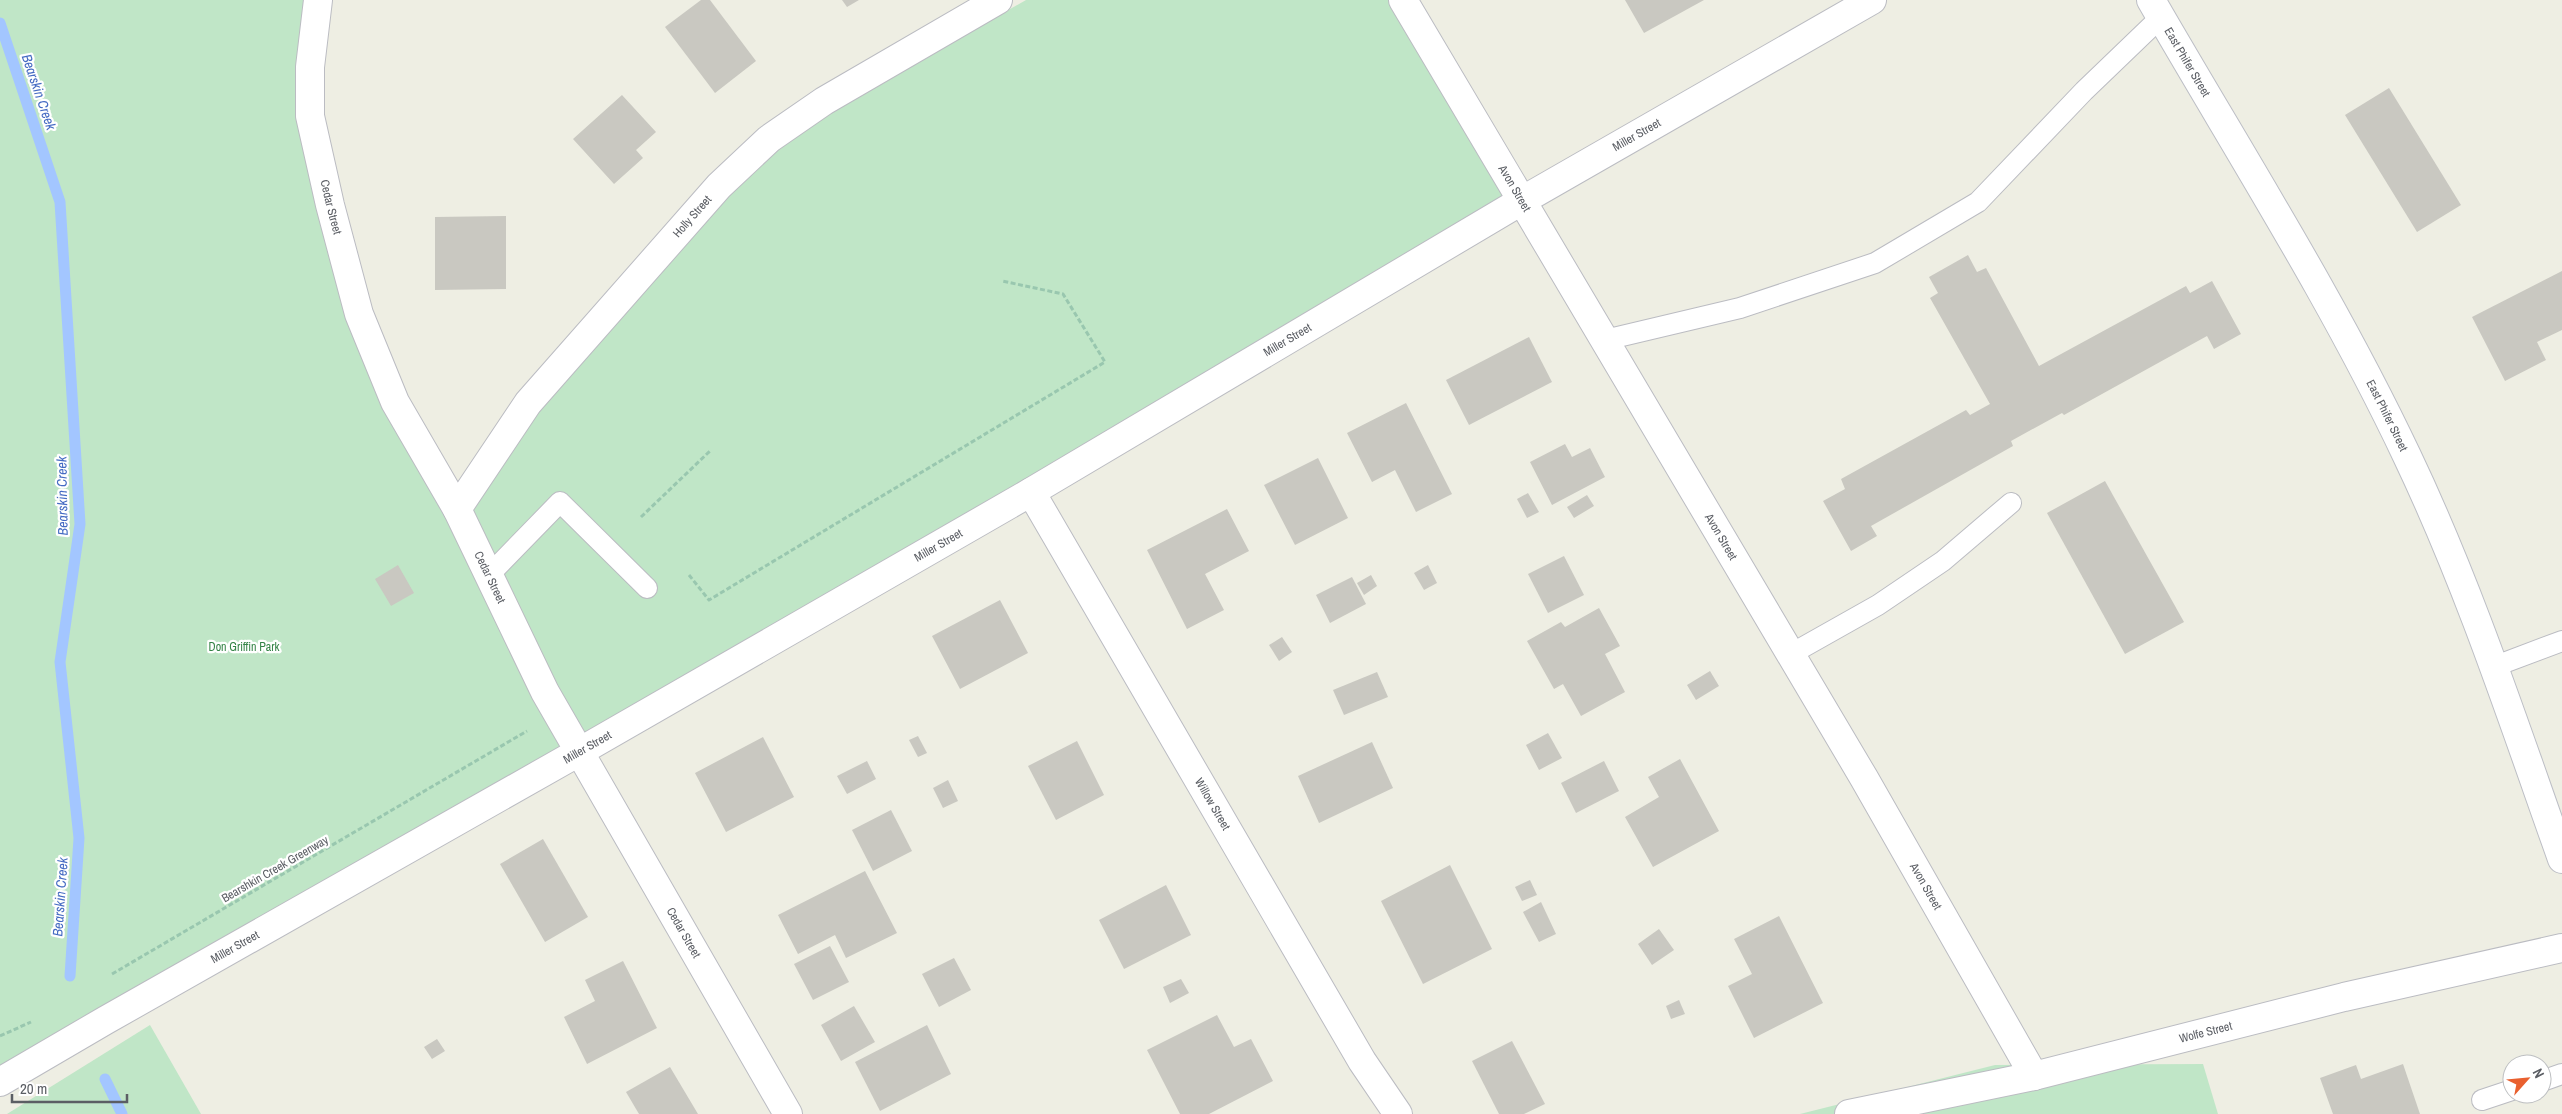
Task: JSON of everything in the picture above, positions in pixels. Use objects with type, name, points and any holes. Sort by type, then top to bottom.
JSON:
[{"type":"street","name":"Cedar Street","points":[[318,0],[310,67],[310,116],[330,206],[359,314],[395,402],[457,509],[558,714],[788,1114]]},
{"type":"street","name":"Holly Street","points":[[457,509],[528,403],[719,186],[762,145],[824,101],[998,0]]},
{"type":"street","name":"Avon Street","points":[[1403,0],[1791,654],[2034,1076]]},
{"type":"street","name":"Miller Street","points":[[0,1082],[1031,492],[1523,200],[1872,0]]},
{"type":"street","name":"East Phifer Street","points":[[2156,9],[2370,380],[2408,458],[2448,548],[2562,859]]},
{"type":"street","name":"Willow Street","points":[[1031,492],[1362,1061],[1398,1114]]},
{"type":"street","name":"Wolfe Street","points":[[1849,1114],[2034,1076],[2344,997],[2562,948]]},
{"type":"lane","points":[[1605,340],[1740,308],[1875,263],[1978,202],[2084,91],[2156,9]]},
{"type":"lane","points":[[489,575],[560,502],[647,588]]},
{"type":"lane","points":[[1791,654],[1878,605],[1943,561],[2011,503]]},
{"type":"lane","points":[[2493,667],[2562,641]]},
{"type":"lane","points":[[2482,1100],[2502,1093]]},
{"type":"path","points":[[689,575],[709,600],[1105,362],[1063,294],[1002,281]]},
{"type":"path","points":[[641,517],[711,450]]},
{"type":"path","name":"Bearshkin Creek Greenway","points":[[110,976],[558,714]]},
{"type":"path","points":[[0,1036],[32,1021]]},
{"type":"green space","name":"Don Griffin Park","points":[[0,0],[315,0],[296,68],[299,123],[455,524],[538,406],[730,187],[778,142],[1026,0],[1391,0],[1509,196],[1018,487],[0,1066]]},
{"type":"green space","points":[[150,1025],[201,1114],[7,1114]]},
{"type":"green space","points":[[2203,1064],[2218,1114],[1800,1114],[1995,1065]]},
{"type":"building","points":[[701,0],[710,0],[756,61],[715,93],[665,27]]},
{"type":"building","points":[[842,0],[859,0],[847,7]]},
{"type":"building","points":[[1625,0],[1704,0],[1644,33]]},
{"type":"building","points":[[2389,88],[2461,205],[2417,232],[2345,115]]},
{"type":"building","points":[[622,95],[656,132],[636,150],[643,158],[614,184],[573,139]]},
{"type":"building","points":[[506,216],[506,289],[435,290],[435,217]]},
{"type":"building","points":[[1968,255],[1977,272],[1986,268],[2039,366],[2186,286],[2190,293],[2212,281],[2241,334],[2214,349],[2207,336],[2064,415],[2062,413],[2011,441],[2013,446],[1871,526],[1877,536],[1851,551],[1823,501],[1845,489],[1841,479],[1966,410],[1970,415],[1990,404],[1930,298],[1938,293],[1929,277]]},
{"type":"building","points":[[2562,271],[2562,330],[2537,342],[2546,360],[2505,381],[2472,317]]},
{"type":"building","points":[[1529,337],[1552,382],[1469,425],[1446,380]]},
{"type":"building","points":[[1406,403],[1452,494],[1416,512],[1395,470],[1372,482],[1347,433]]},
{"type":"building","points":[[1565,444],[1572,457],[1590,448],[1605,477],[1552,505],[1530,462]]},
{"type":"building","points":[[1318,458],[1348,518],[1295,545],[1264,485]]},
{"type":"building","points":[[2105,481],[2184,622],[2125,654],[2047,513]]},
{"type":"building","points":[[1528,493],[1539,512],[1527,518],[1517,499]]},
{"type":"building","points":[[1587,495],[1594,506],[1574,518],[1567,507]]},
{"type":"building","points":[[1227,509],[1249,551],[1205,574],[1224,610],[1187,629],[1147,550]]},
{"type":"building","points":[[1564,556],[1584,595],[1548,613],[1528,574]]},
{"type":"building","points":[[398,565],[414,593],[391,606],[375,579]]},
{"type":"building","points":[[1428,565],[1437,583],[1424,590],[1414,573]]},
{"type":"building","points":[[1371,575],[1377,586],[1364,595],[1357,583]]},
{"type":"building","points":[[1352,577],[1366,604],[1330,623],[1316,595]]},
{"type":"building","points":[[1000,600],[1028,653],[960,689],[932,636]]},
{"type":"building","points":[[1599,608],[1620,646],[1605,654],[1625,692],[1581,716],[1563,684],[1554,689],[1527,641],[1561,622],[1565,627]]},
{"type":"building","points":[[1282,637],[1292,652],[1279,661],[1269,645]]},
{"type":"building","points":[[1710,671],[1719,686],[1696,700],[1687,685]]},
{"type":"building","points":[[1377,672],[1388,697],[1344,715],[1333,690]]},
{"type":"building","points":[[1548,733],[1562,758],[1539,770],[1526,745]]},
{"type":"building","points":[[918,736],[927,753],[918,757],[909,740]]},
{"type":"building","points":[[763,737],[794,797],[726,832],[695,773]]},
{"type":"building","points":[[1077,741],[1104,795],[1056,820],[1028,766]]},
{"type":"building","points":[[1372,742],[1393,788],[1319,823],[1298,776]]},
{"type":"building","points":[[1680,759],[1719,831],[1653,867],[1625,817],[1659,797],[1648,777]]},
{"type":"building","points":[[867,761],[876,779],[847,794],[837,776]]},
{"type":"building","points":[[1604,761],[1619,791],[1576,813],[1561,783]]},
{"type":"building","points":[[948,780],[958,801],[943,808],[933,788]]},
{"type":"building","points":[[891,810],[912,851],[873,871],[852,830]]},
{"type":"building","points":[[543,839],[588,917],[545,942],[500,864]]},
{"type":"building","points":[[1450,865],[1492,949],[1423,984],[1381,901]]},
{"type":"building","points":[[865,871],[897,933],[846,958],[835,935],[798,954],[778,915]]},
{"type":"building","points":[[1530,880],[1537,895],[1522,901],[1515,887]]},
{"type":"building","points":[[1166,885],[1191,935],[1124,969],[1099,920]]},
{"type":"building","points":[[1541,902],[1556,934],[1539,942],[1523,912]]},
{"type":"building","points":[[1779,916],[1823,1003],[1754,1038],[1728,986],[1752,974],[1734,939]]},
{"type":"building","points":[[1659,929],[1674,950],[1652,965],[1638,944]]},
{"type":"building","points":[[830,946],[849,982],[813,1000],[794,964]]},
{"type":"building","points":[[954,958],[971,990],[939,1007],[922,974]]},
{"type":"building","points":[[623,961],[657,1028],[587,1064],[564,1017],[595,1001],[585,980]]},
{"type":"building","points":[[1181,979],[1189,993],[1170,1003],[1163,987]]},
{"type":"building","points":[[1679,1000],[1685,1014],[1671,1019],[1666,1006]]},
{"type":"building","points":[[854,1006],[875,1042],[841,1061],[821,1025]]},
{"type":"building","points":[[1217,1015],[1234,1047],[1251,1039],[1273,1081],[1209,1114],[1180,1114],[1147,1050]]},
{"type":"building","points":[[927,1025],[951,1074],[880,1111],[855,1062]]},
{"type":"building","points":[[437,1039],[445,1051],[432,1059],[424,1047]]},
{"type":"building","points":[[1512,1041],[1545,1104],[1524,1114],[1499,1114],[1472,1061]]},
{"type":"building","points":[[2403,1064],[2420,1114],[2333,1114],[2320,1078],[2356,1065],[2361,1079]]},
{"type":"building","points":[[670,1067],[698,1114],[639,1114],[626,1092]]},
{"type":"waterway","name":"Bearskin Creek","points":[[0,23],[60,202],[80,524],[60,662],[79,838],[70,976]]},
{"type":"waterway","name":"Bearskin Creek","points":[[105,1079],[122,1114]]}]
